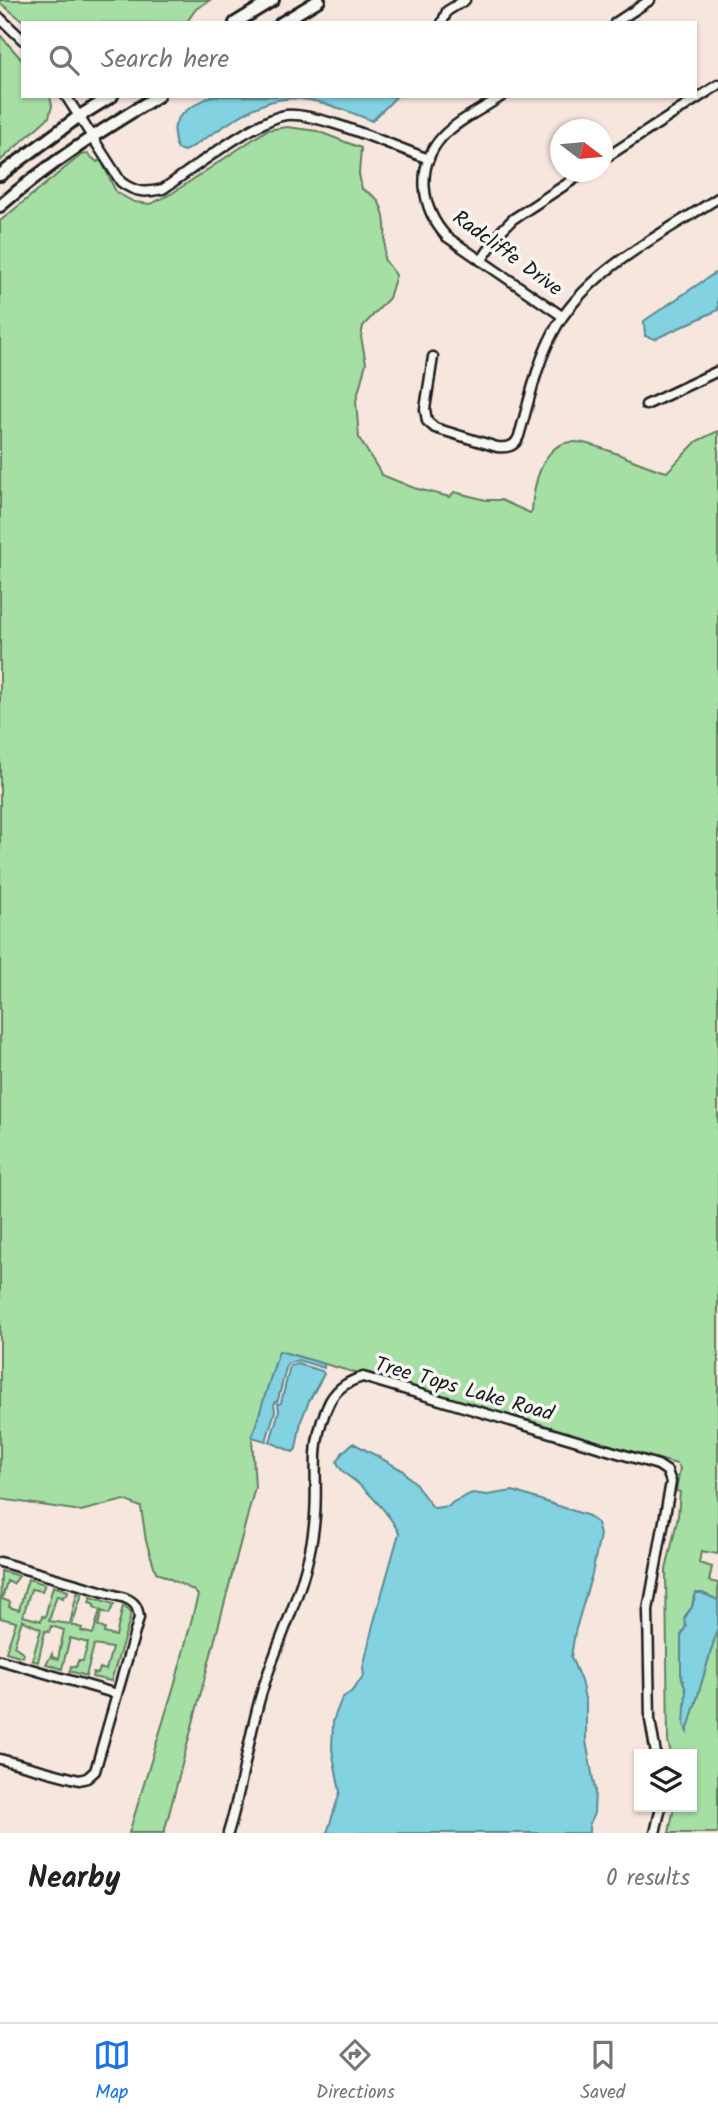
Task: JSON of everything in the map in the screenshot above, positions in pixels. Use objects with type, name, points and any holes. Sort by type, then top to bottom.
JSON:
[{"type":"main road","points":[[238,21],[273,0]]},
{"type":"main road","points":[[284,21],[319,0]]},
{"type":"main road","points":[[0,175],[78,117],[110,98]]},
{"type":"main road","points":[[0,206],[91,136],[155,98]]},
{"type":"street","points":[[443,21],[447,12],[465,0]]},
{"type":"street","points":[[618,21],[650,0]]},
{"type":"street","points":[[0,18],[21,38]]},
{"type":"street","points":[[613,153],[718,85]]},
{"type":"street","points":[[67,98],[121,182],[132,190],[145,193],[163,189],[262,123],[288,115],[315,117],[429,159],[436,145],[448,132],[489,100]]},
{"type":"street","name":"Radcliffe Drive","points":[[429,159],[424,190],[426,205],[447,237],[562,316]]},
{"type":"street","points":[[481,261],[513,219],[570,182]]},
{"type":"street","points":[[433,357],[425,409],[426,421],[435,429],[505,448],[517,441],[544,354],[562,316],[584,290],[601,275],[718,198]]},
{"type":"street","points":[[646,405],[718,371]]},
{"type":"street","name":"Tree Tops Lake Road","points":[[228,1833],[262,1690],[302,1581],[314,1526],[314,1463],[319,1431],[331,1399],[346,1382],[363,1377],[657,1465],[667,1471],[671,1482],[648,1610],[650,1720],[655,1749]]},
{"type":"street","points":[[0,1562],[133,1601],[138,1608],[139,1618],[95,1771],[87,1778],[79,1780],[0,1759]]},
{"type":"street","points":[[0,1660],[117,1694]]},
{"type":"street","points":[[655,1833],[661,1812]]},
{"type":"green space","points":[[0,0],[210,0],[196,9],[187,21],[23,21],[0,3]]},
{"type":"green space","points":[[0,35],[21,59],[21,98],[50,98],[52,106],[49,117],[0,161]]},
{"type":"green space","points":[[287,127],[317,131],[361,148],[359,174],[362,189],[376,198],[383,212],[384,259],[396,275],[389,298],[363,326],[361,337],[366,363],[356,401],[359,438],[382,475],[414,488],[450,497],[454,492],[486,500],[501,500],[530,513],[541,468],[554,449],[562,444],[573,442],[595,446],[667,472],[697,441],[718,431],[718,1554],[701,1551],[699,1563],[712,1567],[709,1581],[718,1583],[718,1600],[702,1593],[694,1596],[692,1607],[685,1616],[686,1626],[681,1636],[681,1674],[686,1691],[687,1731],[718,1627],[718,1833],[669,1833],[673,1812],[697,1812],[697,1749],[670,1749],[668,1741],[666,1570],[678,1516],[680,1492],[676,1491],[680,1468],[677,1464],[279,1351],[252,1438],[255,1487],[164,1833],[129,1833],[177,1676],[198,1595],[156,1572],[146,1541],[141,1507],[124,1500],[81,1511],[0,1499],[0,221],[81,155],[88,154],[97,162],[101,160],[116,192],[134,202],[151,204],[171,194],[267,130]]},
{"type":"green space","points":[[1,1571],[19,1576],[13,1584],[7,1581],[2,1599],[10,1602],[9,1607],[19,1610],[28,1579],[45,1584],[42,1591],[31,1589],[23,1616],[41,1621],[42,1616],[45,1617],[53,1586],[68,1591],[63,1598],[57,1595],[49,1621],[70,1624],[77,1593],[82,1594],[72,1625],[93,1634],[100,1610],[89,1602],[91,1597],[114,1604],[109,1614],[102,1611],[98,1626],[105,1629],[104,1633],[116,1636],[123,1606],[129,1610],[130,1619],[111,1681],[92,1677],[93,1673],[98,1674],[100,1668],[106,1670],[112,1648],[94,1645],[86,1676],[70,1671],[71,1666],[76,1667],[78,1661],[83,1661],[88,1643],[70,1638],[62,1669],[46,1664],[52,1654],[52,1657],[58,1659],[64,1630],[51,1626],[49,1632],[45,1631],[38,1662],[32,1660],[41,1629],[22,1620],[14,1646],[24,1653],[23,1657],[6,1652],[16,1622],[0,1618]]},
{"type":"water","points":[[208,98],[395,98],[372,121],[314,101],[275,100],[238,117],[184,151],[177,149],[174,129],[181,115]]},
{"type":"water","points":[[718,271],[718,310],[655,339],[645,336],[644,321]]},
{"type":"water","points":[[279,1351],[324,1364],[324,1368],[298,1360],[287,1364],[266,1441],[252,1437]]},
{"type":"water","points":[[298,1364],[324,1374],[301,1421],[296,1449],[293,1452],[270,1442],[290,1366]]},
{"type":"water","points":[[353,1443],[404,1471],[434,1508],[449,1506],[472,1493],[487,1495],[513,1491],[589,1516],[597,1523],[600,1535],[571,1657],[586,1703],[586,1741],[595,1790],[594,1813],[589,1833],[327,1833],[340,1792],[332,1750],[333,1721],[342,1698],[351,1692],[364,1676],[363,1668],[373,1625],[399,1533],[380,1505],[339,1466],[337,1462],[343,1452]]},
{"type":"water","points":[[696,1593],[718,1600],[718,1627],[687,1732],[684,1724],[686,1691],[681,1674],[681,1636],[686,1626],[684,1619],[692,1607]]}]
